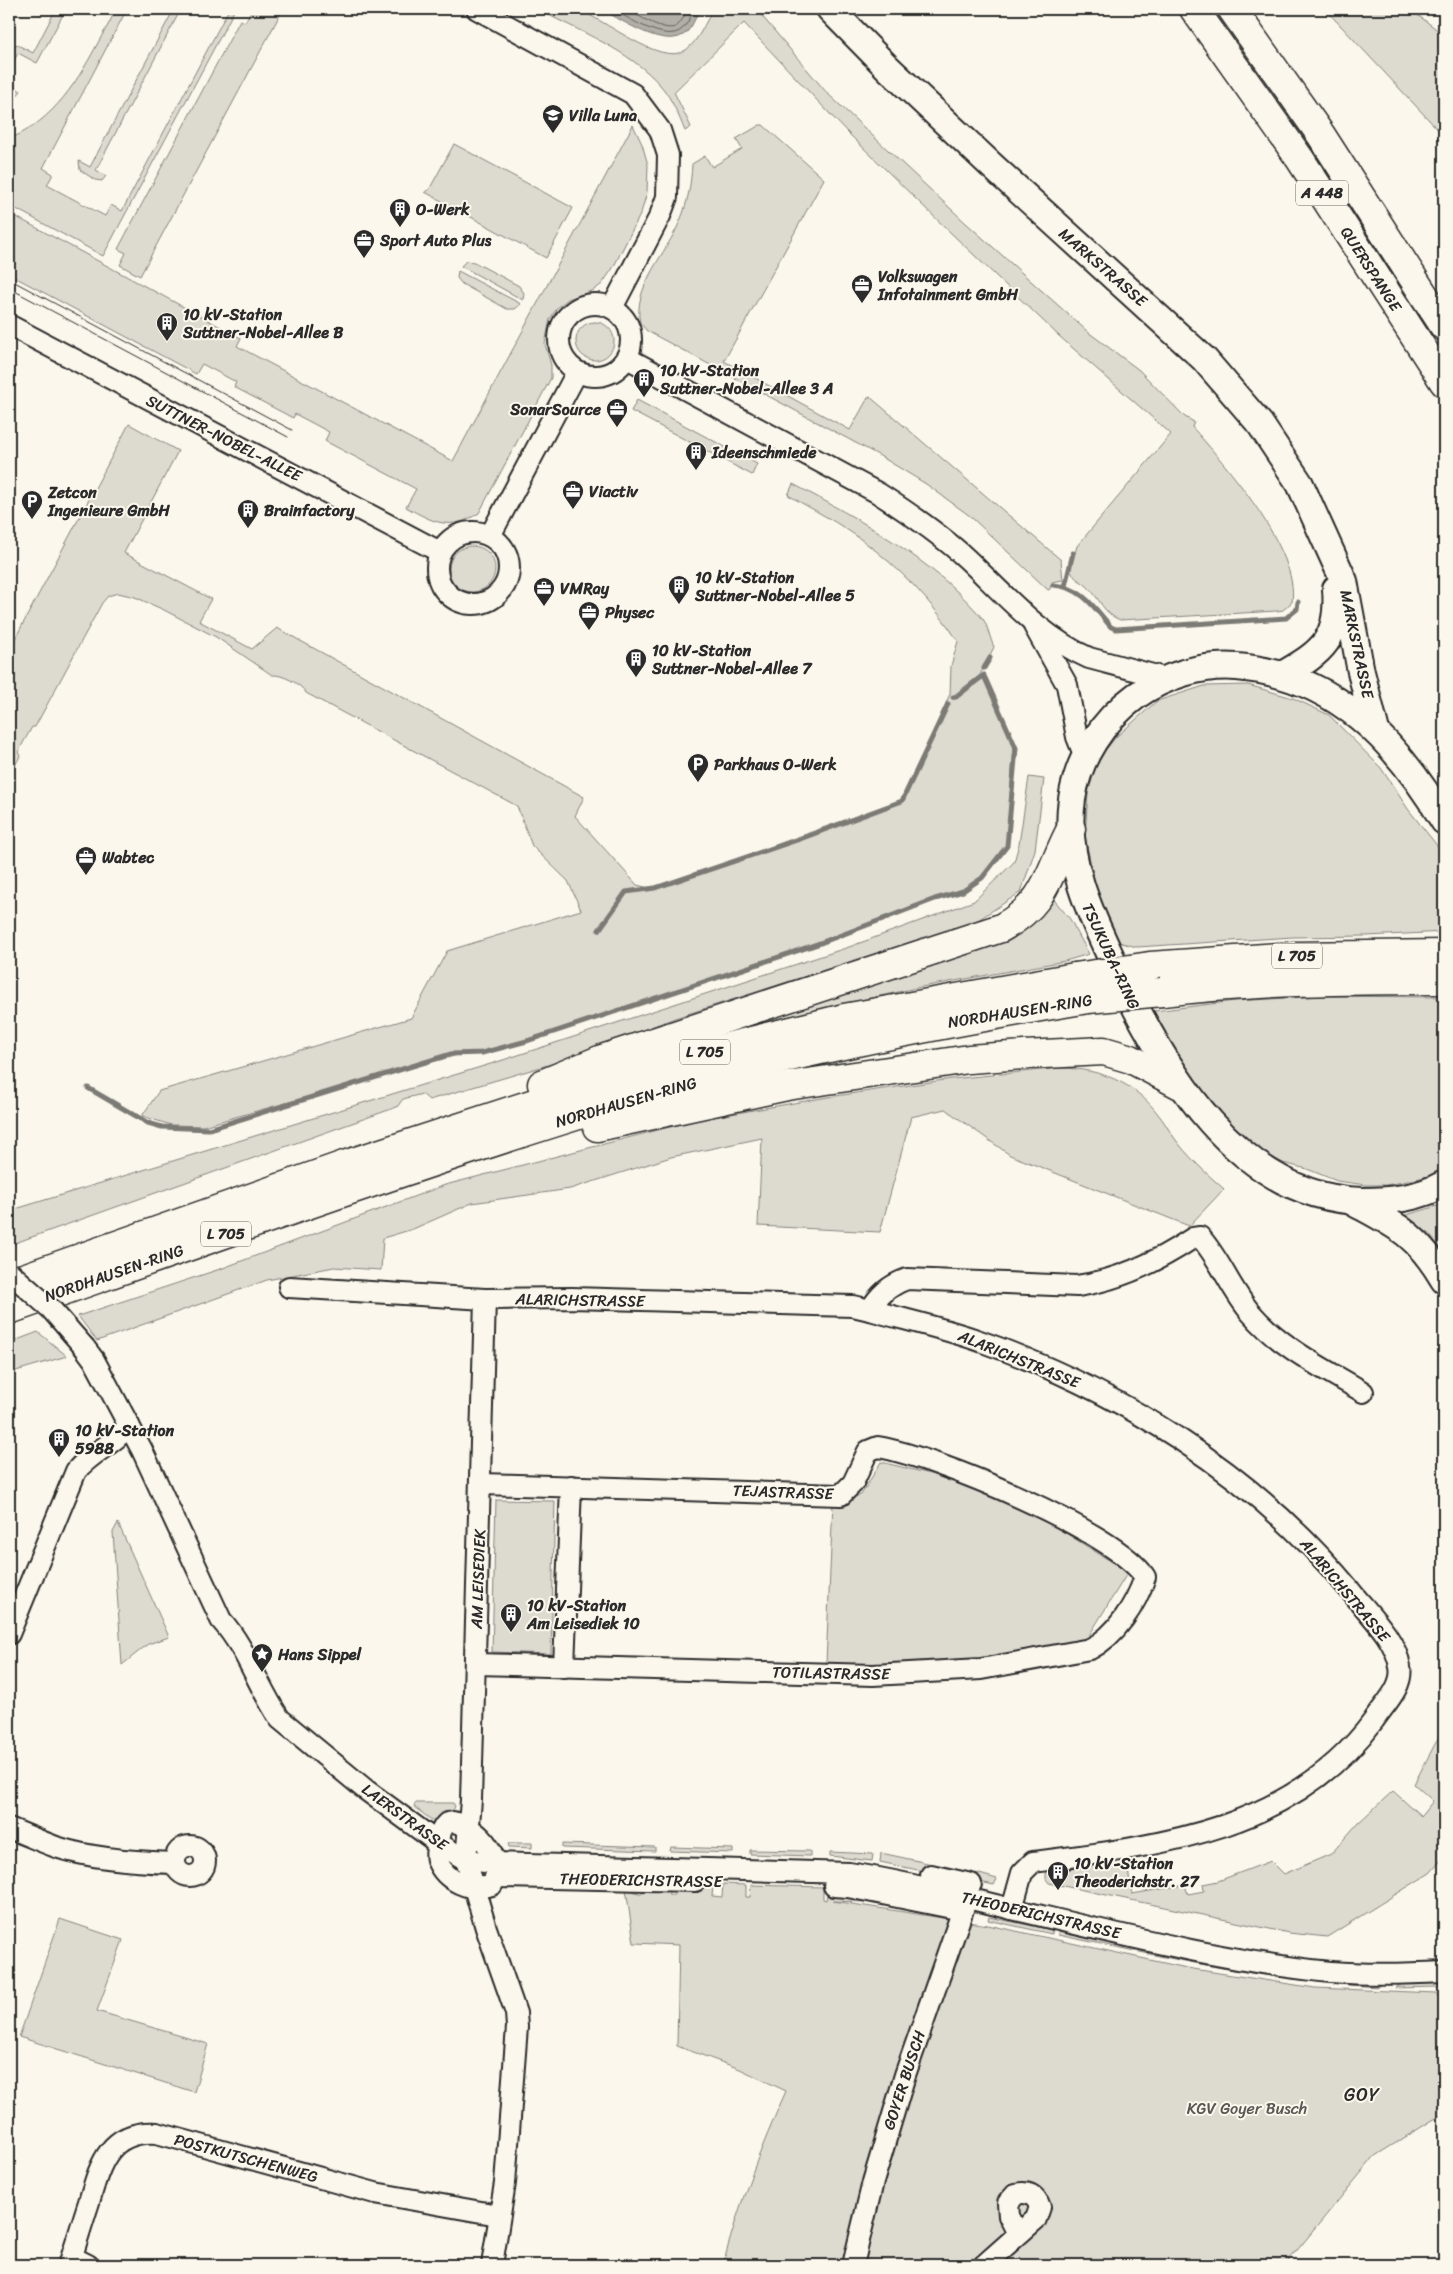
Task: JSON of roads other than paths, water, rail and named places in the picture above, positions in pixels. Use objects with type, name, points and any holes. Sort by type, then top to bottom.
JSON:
[{"type":"highway","name":"QUERSPANGE","points":[[1194,9],[1300,159],[1444,382]]},
{"type":"highway","name":"QUERSPANGE","points":[[1232,9],[1316,128],[1444,326]]},
{"type":"highway","points":[[344,1165],[602,1059],[1001,928],[1019,917],[1041,894],[1051,876],[1057,856],[1071,829]]},
{"type":"highway","name":"NORDHAUSEN-RING","points":[[9,1310],[410,1169],[626,1101],[724,1074],[1081,988],[1150,966],[1294,956],[1444,954]]},
{"type":"highway","name":"NORDHAUSEN-RING","points":[[9,1283],[344,1165],[652,1066],[844,1018],[1081,988],[1162,992],[1225,985],[1290,982],[1444,980]]},
{"type":"highway","points":[[410,1169],[705,1102],[787,1086],[969,1059],[1104,1051],[1131,1059],[1180,1085]]},
{"type":"main road","name":"MARKSTRASSE","points":[[830,9],[887,67],[991,165],[1204,359],[1260,424],[1281,453],[1310,505],[1344,581],[1361,672],[1376,732]]},
{"type":"main road","name":"MARKSTRASSE","points":[[1282,675],[1310,660],[1329,640],[1337,605],[1333,558]]},
{"type":"main road","name":"TSUKUBA-RING","points":[[1444,821],[1407,765],[1376,732],[1328,695],[1304,682],[1282,675],[1257,668],[1230,666],[1206,668],[1168,678],[1142,692],[1122,706],[1100,731],[1085,757],[1072,799],[1071,829],[1085,901],[1139,1016],[1180,1085],[1220,1132],[1243,1154],[1272,1174],[1298,1186],[1350,1201],[1383,1201],[1410,1198],[1444,1184]]},
{"type":"main road","points":[[1350,1201],[1408,1233],[1422,1245],[1444,1280]]},
{"type":"street","points":[[477,9],[633,94],[660,130],[668,155],[667,197],[660,216],[612,308]]},
{"type":"street","points":[[590,304],[612,308],[620,314],[630,330],[632,339],[627,358],[620,367],[605,375],[588,376],[577,372],[567,365],[559,346],[562,324],[574,311],[590,304]]},
{"type":"street","name":"SUTTNER-NOBEL-ALLEE","points":[[9,325],[440,552]]},
{"type":"street","points":[[627,358],[878,492],[950,543],[1030,620],[1077,653],[1089,658],[1168,678]]},
{"type":"street","points":[[490,536],[577,372]]},
{"type":"street","points":[[472,532],[490,536],[504,549],[509,568],[505,586],[492,600],[483,603],[464,604],[448,594],[438,578],[436,569],[440,552],[446,543],[462,533],[472,532]]},
{"type":"street","points":[[1030,620],[1067,685],[1077,737],[1085,757]]},
{"type":"street","points":[[870,1310],[880,1295],[895,1284],[907,1279],[1077,1286],[1097,1283],[1146,1266],[1193,1238],[1200,1237],[1250,1313],[1266,1329],[1282,1342],[1364,1392]]},
{"type":"street","name":"LAERSTRASSE","points":[[9,1272],[51,1309],[94,1360],[129,1425],[221,1620],[234,1635],[267,1702],[280,1719],[437,1850],[466,1860],[516,2020],[505,2183],[498,2215],[492,2265]]},
{"type":"street","name":"ALARICHSTRASSE","points":[[289,1288],[485,1299],[572,1298],[853,1306],[974,1339],[1071,1378],[1122,1404],[1212,1462],[1254,1495],[1312,1547],[1386,1636],[1396,1654],[1400,1667],[1400,1678],[1394,1691],[1364,1732],[1335,1763],[1294,1795],[1246,1817],[1189,1836],[1144,1847],[1033,1862],[1022,1873],[1012,1909]]},
{"type":"street","name":"AM LEISEDIEK","points":[[466,1860],[467,1827],[471,1800],[476,1664],[482,1484],[485,1299]]},
{"type":"street","points":[[9,1634],[76,1471],[84,1462],[120,1437],[129,1425]]},
{"type":"street","name":"TEJASTRASSE","points":[[482,1484],[841,1495],[853,1482],[868,1452],[878,1447],[964,1474],[1058,1517],[1119,1552],[1139,1567],[1145,1577]]},
{"type":"street","points":[[564,1667],[572,1486]]},
{"type":"street","name":"TOTILASTRASSE","points":[[476,1664],[873,1675],[981,1670],[1090,1649],[1101,1644],[1112,1634],[1126,1613],[1145,1577]]},
{"type":"street","points":[[437,1850],[442,1829],[447,1823],[461,1824],[467,1827],[494,1863],[492,1885],[482,1888],[473,1887]]},
{"type":"street","points":[[9,1828],[57,1847],[78,1852],[137,1862],[174,1863]]},
{"type":"street","name":"LAERSTRASSE","points":[[437,1850],[452,1880],[473,1887]]},
{"type":"street","name":"THEODERICHSTRASSE","points":[[494,1863],[638,1859],[825,1858],[875,1863],[967,1898],[1229,1956],[1322,1970],[1393,1974],[1444,1972]]},
{"type":"street","name":"THEODERICHSTRASSE","points":[[466,1860],[848,1887],[967,1898]]},
{"type":"street","name":"GOYER BUSCH","points":[[853,2265],[873,2182],[905,2075],[967,1898]]},
{"type":"street","name":"POSTKUTSCHENWEG","points":[[76,2262],[104,2158],[121,2140],[132,2134],[143,2132],[157,2133],[375,2193],[498,2215]]},
{"type":"street","points":[[984,2265],[1018,2234]]},
{"type":"water","points":[[601,9],[700,9],[687,32],[678,37],[668,38],[644,32]]},
{"type":"waterway","points":[[1065,586],[1073,553]]},
{"type":"waterway","points":[[1053,585],[1080,594],[1093,605],[1111,627],[1116,629],[1286,618],[1297,609],[1298,602]]},
{"type":"waterway","points":[[984,668],[990,658]]},
{"type":"waterway","points":[[953,697],[956,697],[984,675]]},
{"type":"waterway","points":[[88,1088],[148,1123],[162,1127],[209,1129],[451,1054],[482,1053],[527,1041],[818,944],[935,899],[963,891],[982,878],[1007,846],[1016,748],[985,678]]},
{"type":"waterway","points":[[599,930],[626,892],[655,888],[800,839],[902,801],[948,704]]},
{"type":"tram line","points":[[9,279],[292,430]]},
{"type":"tram line","points":[[9,288],[288,437]]},
{"type":"place","name":"Villa Luna","points":[[553,134]]},
{"type":"place","name":"O-Werk","points":[[400,228]]},
{"type":"place","name":"Sport Auto Plus","points":[[364,259]]},
{"type":"place","name":"Volkswagen Infotainment GmbH","points":[[862,304]]},
{"type":"place","name":"10 kV-Station Suttner-Nobel-Allee B","points":[[167,342]]},
{"type":"place","name":"10 kV-Station Suttner-Nobel-Allee 3 A","points":[[644,398]]},
{"type":"place","name":"SonarSource","points":[[617,428]]},
{"type":"place","name":"Ideenschmiede","points":[[696,471]]},
{"type":"place","name":"Viactiv","points":[[573,510]]},
{"type":"place","name":"Zetcon Ingenieure GmbH","points":[[32,520]]},
{"type":"place","name":"Brainfactory","points":[[248,529]]},
{"type":"place","name":"10 kV-Station Suttner-Nobel-Allee 5","points":[[679,605]]},
{"type":"place","name":"VMRay","points":[[544,607]]},
{"type":"place","name":"Physec","points":[[589,631]]},
{"type":"place","name":"10 kV-Station Suttner-Nobel-Allee 7","points":[[636,678]]},
{"type":"place","name":"Parkhaus O-Werk","points":[[698,783]]},
{"type":"place","name":"Wabtec","points":[[86,876]]},
{"type":"place","name":"10 kV-Station 5988","points":[[59,1458]]},
{"type":"place","name":"10 kV-Station Am Leisediek 10","points":[[511,1633]]},
{"type":"place","name":"Hans Sippel","points":[[262,1673]]},
{"type":"place","name":"10 kV-Station Theoderichstr. 27","points":[[1058,1891]]},
{"type":"district","name":"GOY","points":[[1362,2095]]},
{"type":"park label","name":"KGV Goyer Busch","points":[[1247,2108]]}]
